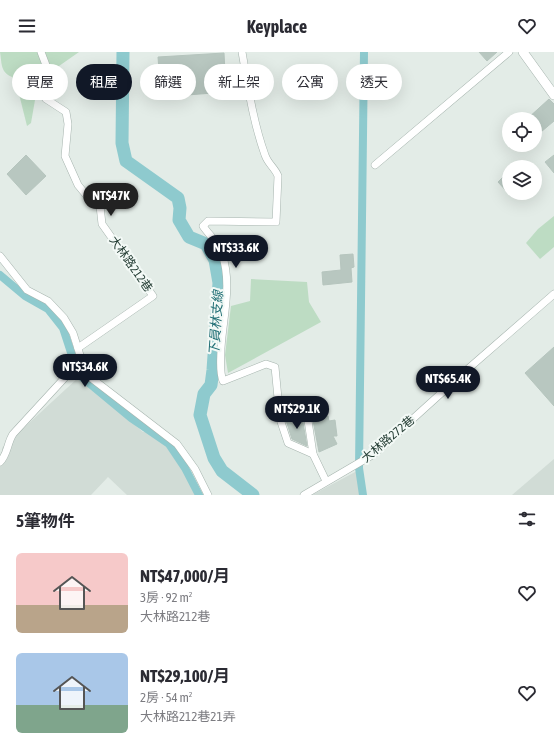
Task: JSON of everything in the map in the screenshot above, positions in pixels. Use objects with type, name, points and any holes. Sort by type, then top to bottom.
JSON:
[{"type":"street","name":"大林路212巷","points":[[41,52],[49,73],[42,94],[66,112],[68,124],[65,156],[78,185],[87,196],[100,206],[102,224],[153,296],[78,348]]},
{"type":"street","points":[[242,52],[255,121],[265,156],[270,166],[276,170],[278,176],[276,222],[208,221],[203,226],[221,250],[226,268],[227,295],[222,331],[220,374],[223,381],[266,364],[275,367],[280,419],[288,443],[299,450],[313,454]]},
{"type":"street","points":[[375,165],[509,52]]},
{"type":"street","points":[[523,52],[554,95]]},
{"type":"street","points":[[0,256],[27,290],[56,307],[73,333],[82,366],[91,380],[177,444],[195,469],[208,495]]},
{"type":"street","name":"大林路272巷","points":[[304,495],[374,454],[554,294]]},
{"type":"street","points":[[0,462],[6,456],[8,442],[13,434],[70,372],[82,366]]},
{"type":"street","points":[[307,414],[313,454],[326,481]]},
{"type":"shaded area","points":[[79,377],[143,432],[149,432],[175,453],[198,495],[127,495],[108,477],[91,495],[0,495],[0,463],[4,459],[2,448]]},
{"type":"shaded area","points":[[554,459],[554,495],[512,495]]},
{"type":"shaded area","points":[[357,471],[360,495],[312,495]]},
{"type":"green space","points":[[0,52],[79,52],[62,64],[12,64],[12,77],[5,73]]},
{"type":"green space","points":[[20,100],[35,100],[31,123],[27,126]]},
{"type":"green space","points":[[554,216],[554,247],[540,259],[526,243],[538,229]]},
{"type":"green space","points":[[251,279],[307,282],[309,302],[321,322],[228,373],[225,355],[231,306],[250,301]]},
{"type":"building","points":[[479,52],[497,52],[487,61]]},
{"type":"building","points":[[224,53],[225,64],[204,64],[204,94],[196,94],[196,64],[159,64],[158,57]]},
{"type":"building","points":[[549,99],[554,104],[554,121],[542,131],[542,112],[535,112]]},
{"type":"building","points":[[26,155],[46,176],[26,195],[7,174]]},
{"type":"building","points":[[554,155],[554,173],[545,162]]},
{"type":"building","points":[[502,178],[502,186],[498,182]]},
{"type":"building","points":[[353,254],[354,267],[351,268],[352,282],[323,285],[322,272],[341,270],[340,255]]},
{"type":"building","points":[[554,347],[554,406],[525,373]]},
{"type":"building","points":[[323,411],[324,417],[328,416],[329,421],[335,420],[337,436],[333,436],[337,444],[319,452],[312,415]]},
{"type":"building","points":[[302,417],[307,446],[292,439],[286,420]]},
{"type":"waterway","name":"下員林支線","points":[[123,52],[122,143],[126,161],[178,198],[180,208],[179,220],[189,237],[206,244],[215,260],[219,283],[213,370],[211,385],[204,394],[200,415],[214,458],[222,471],[253,495]]},
{"type":"waterway","points":[[363,495],[359,468],[364,52]]},
{"type":"waterway","points":[[0,275],[25,296],[48,309],[63,328],[78,374],[131,418],[169,444],[185,468],[199,495]]}]
